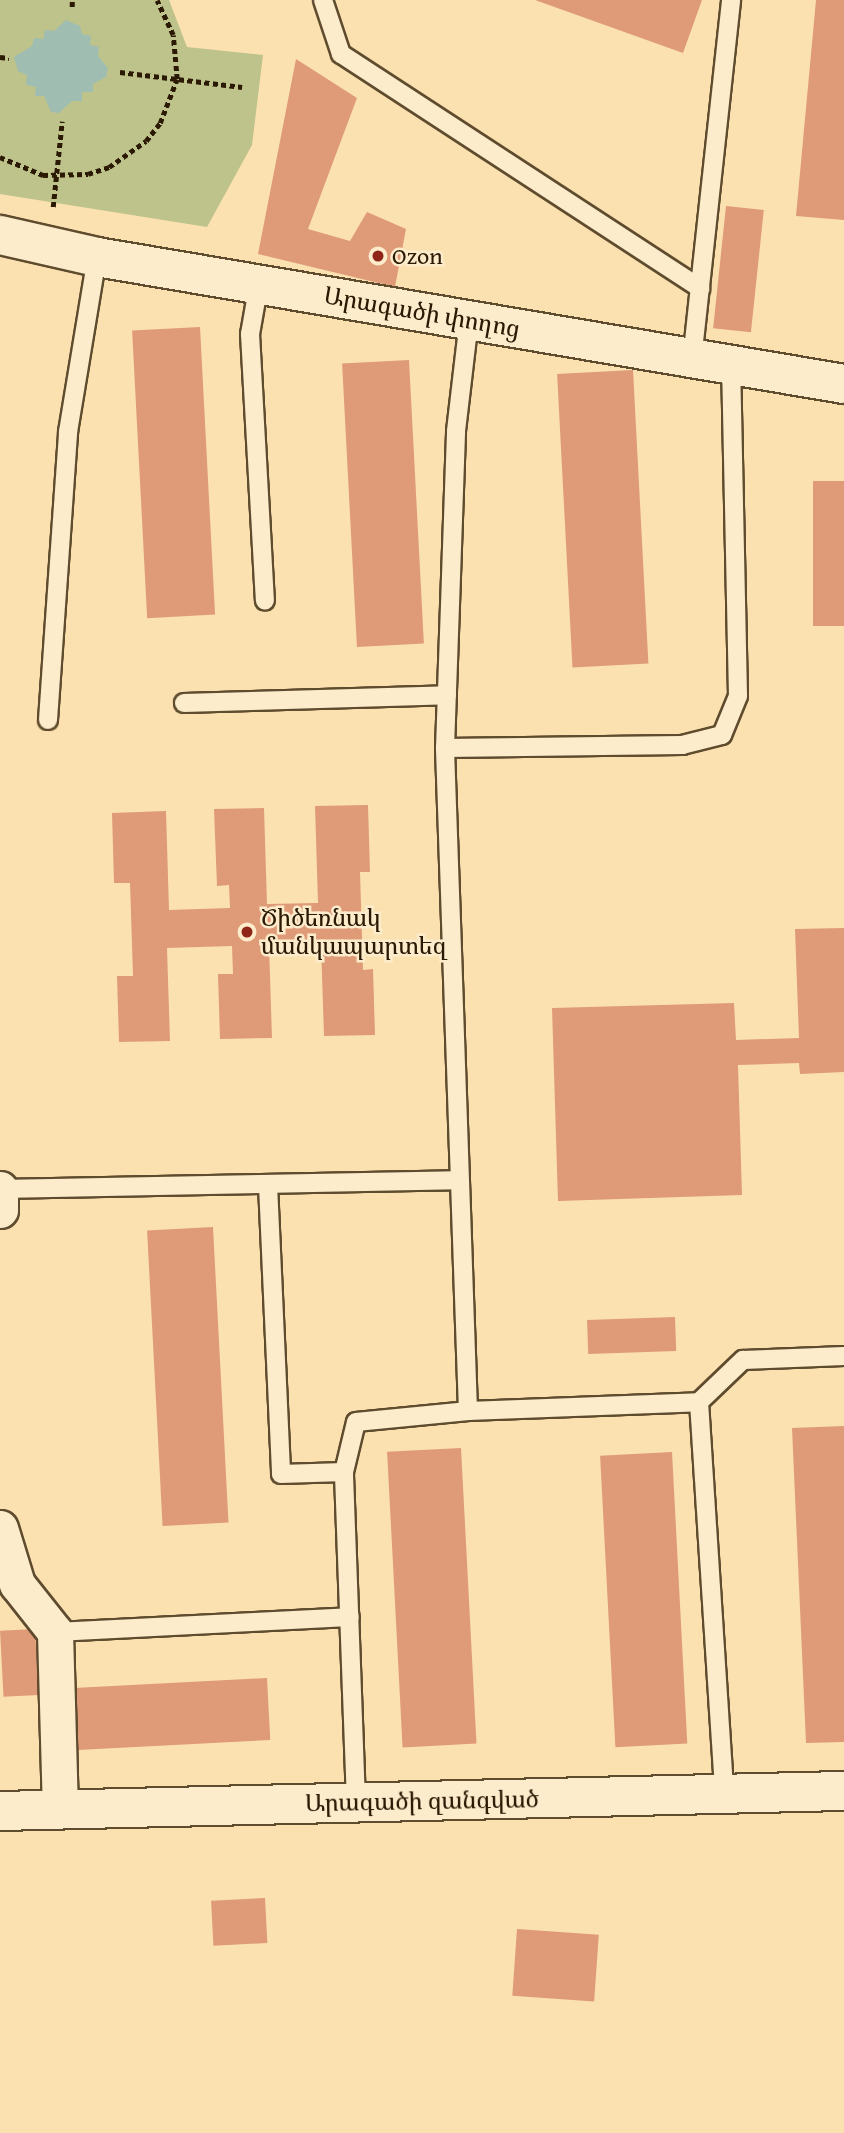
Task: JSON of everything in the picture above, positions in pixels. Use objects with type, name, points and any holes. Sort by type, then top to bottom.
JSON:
[{"type":"street","name":"Արագածի փողոց","points":[[0,235],[97,257],[844,384]]},
{"type":"street","points":[[0,1189],[0,1210]]},
{"type":"street","points":[[0,1528],[17,1584],[55,1632],[60,1809]]},
{"type":"street","name":"Արագածի զանգված","points":[[0,1811],[844,1791]]},
{"type":"lane","points":[[323,0],[341,54],[700,288]]},
{"type":"lane","points":[[692,359],[731,0]]},
{"type":"lane","points":[[48,720],[68,432],[97,257]]},
{"type":"lane","points":[[259,283],[250,334],[265,601]]},
{"type":"lane","points":[[468,1411],[456,1180],[445,748],[456,431],[469,320]]},
{"type":"lane","points":[[445,748],[682,745],[722,735],[738,696],[731,366]]},
{"type":"lane","points":[[184,703],[447,695]]},
{"type":"lane","points":[[0,1181],[0,1189],[456,1180]]},
{"type":"lane","points":[[268,1185],[281,1474],[344,1472]]},
{"type":"lane","points":[[356,1802],[344,1472],[356,1422],[468,1411],[699,1402],[743,1360],[844,1356]]},
{"type":"lane","points":[[699,1402],[724,1793]]},
{"type":"lane","points":[[55,1632],[350,1617]]},
{"type":"path","points":[[72,0],[72,7]]},
{"type":"path","points":[[0,157],[21,169],[56,177],[88,174],[129,156],[160,123],[177,79],[173,35],[157,0]]},
{"type":"path","points":[[0,57],[9,58]]},
{"type":"path","points":[[120,72],[242,87]]},
{"type":"path","points":[[53,207],[62,121]]},
{"type":"green space","points":[[0,0],[169,0],[187,47],[263,55],[252,145],[207,227],[0,194]]},
{"type":"shaded area","points":[[66,20],[80,26],[82,34],[91,36],[90,45],[99,47],[98,56],[108,68],[106,77],[93,84],[93,92],[82,92],[82,101],[72,101],[59,113],[51,112],[44,96],[35,96],[36,87],[26,85],[27,75],[18,71],[14,57],[32,46],[34,38],[43,39],[45,30],[54,31]]},
{"type":"building","points":[[535,0],[702,0],[683,53]]},
{"type":"building","points":[[816,0],[844,0],[844,220],[796,216]]},
{"type":"building","points":[[296,59],[357,98],[308,229],[350,241],[367,212],[406,229],[395,287],[258,254]]},
{"type":"building","points":[[726,206],[764,210],[751,332],[713,328]]},
{"type":"building","points":[[200,327],[215,615],[147,618],[132,331]]},
{"type":"building","points":[[409,360],[424,644],[357,647],[342,364]]},
{"type":"building","points":[[633,370],[648,664],[572,668],[557,374]]},
{"type":"building","points":[[813,481],[844,481],[844,626],[813,626]]},
{"type":"building","name":"Ծիծեռնակ մանկապարտեզ","points":[[368,805],[370,872],[360,872],[363,970],[373,969],[375,1035],[324,1036],[321,944],[269,945],[272,1038],[220,1039],[218,974],[233,974],[232,946],[167,948],[170,1041],[119,1042],[117,976],[133,976],[130,883],[114,883],[112,813],[166,811],[169,910],[230,908],[229,885],[217,886],[214,809],[264,808],[267,904],[318,903],[315,806]]},
{"type":"building","points":[[844,928],[844,1072],[800,1074],[799,1063],[738,1065],[742,1195],[558,1201],[552,1008],[734,1003],[736,1040],[799,1038],[795,929]]},
{"type":"building","points":[[213,1227],[228,1523],[163,1526],[147,1230]]},
{"type":"building","points":[[675,1317],[676,1351],[588,1354],[587,1320]]},
{"type":"building","points":[[844,1426],[844,1742],[806,1743],[792,1428]]},
{"type":"building","points":[[461,1448],[476,1744],[403,1747],[387,1452]]},
{"type":"building","points":[[672,1452],[687,1744],[615,1747],[600,1456]]},
{"type":"building","points":[[35,1629],[38,1695],[4,1697],[0,1631]]},
{"type":"building","points":[[267,1678],[270,1740],[78,1750],[74,1688]]},
{"type":"building","points":[[265,1898],[267,1943],[213,1946],[211,1901]]},
{"type":"building","points":[[517,1929],[599,1935],[594,2002],[512,1996]]},
{"type":"place","name":"Ozon","points":[[378,256]]},
{"type":"place","name":"Ծիծեռնակ մանկապարտեզ","points":[[247,932]]}]
